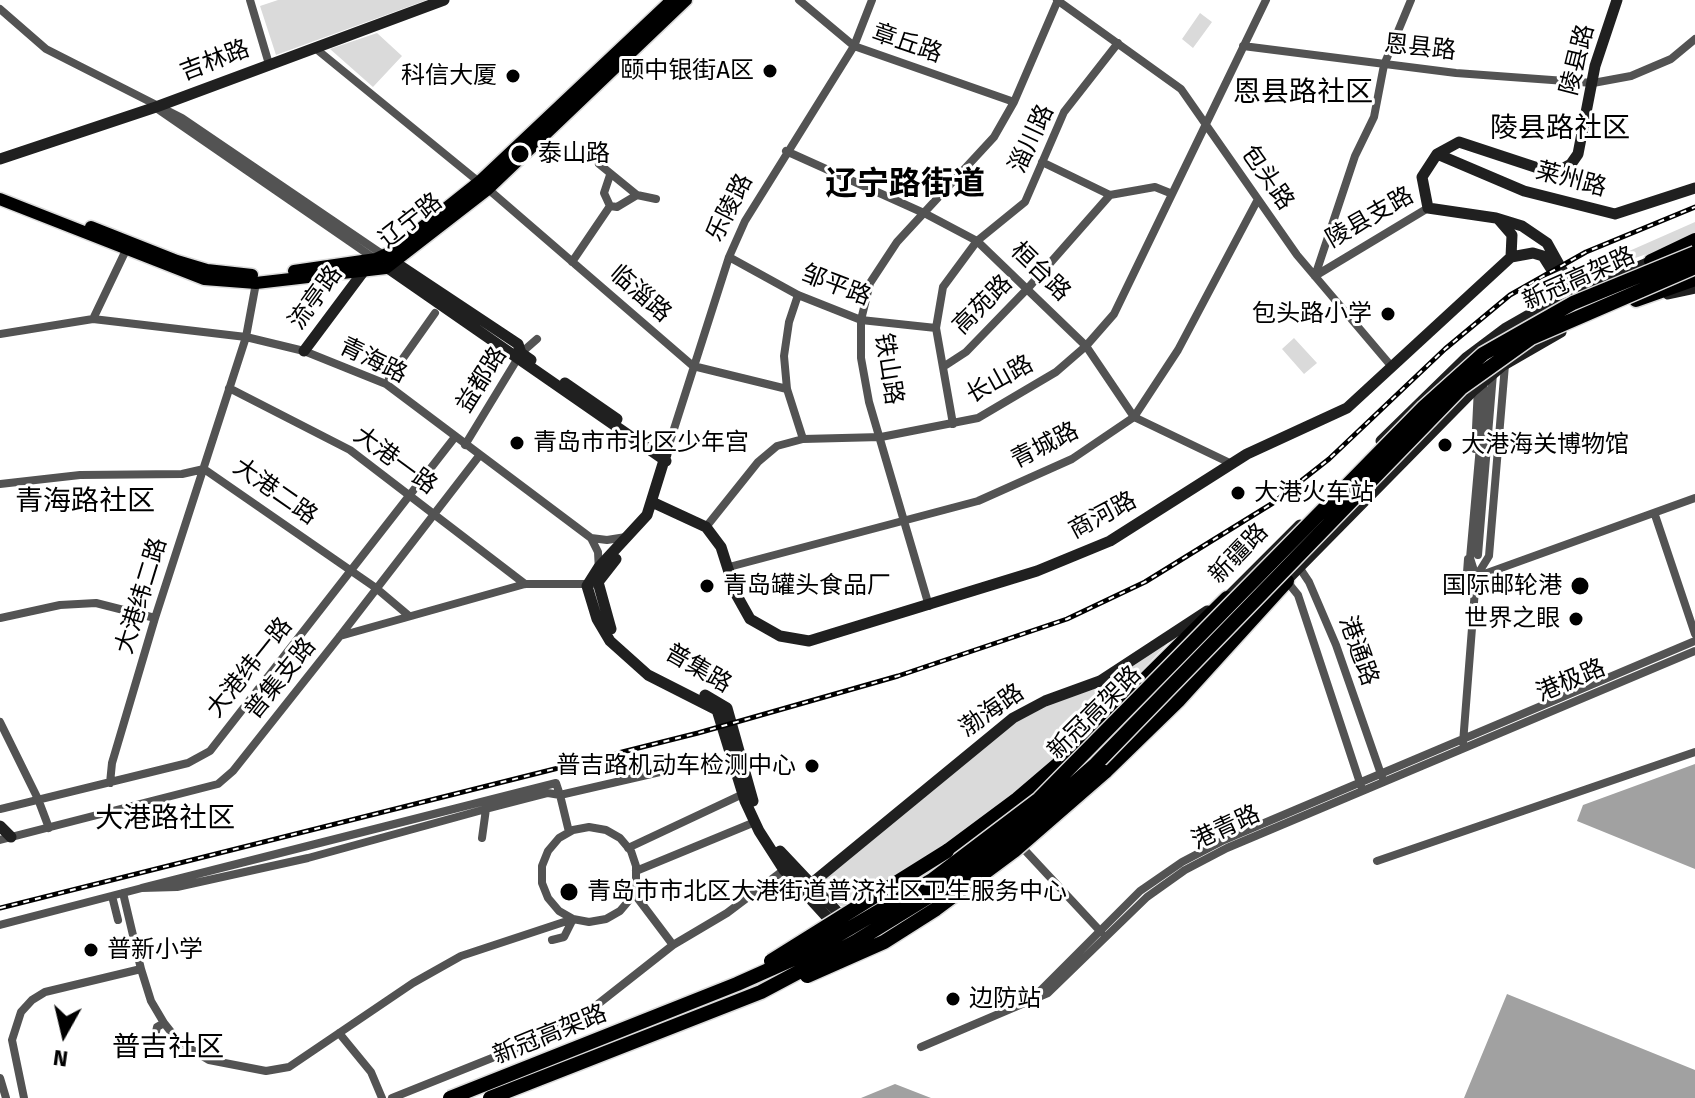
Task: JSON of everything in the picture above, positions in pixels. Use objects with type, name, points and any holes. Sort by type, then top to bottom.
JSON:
[{"type":"highway","points":[[1651,261],[1695,243]]},
{"type":"highway","name":"新冠高架路","points":[[450,1098],[737,984],[811,951],[932,880],[1039,799],[1424,407],[1483,354],[1524,328],[1573,303],[1695,253]]},
{"type":"highway","name":"新冠高架路","points":[[490,1098],[761,992],[855,942],[933,894],[1060,796],[1461,388],[1495,361],[1561,323],[1695,270]]},
{"type":"highway","points":[[1636,300],[1695,279]]},
{"type":"highway","points":[[761,992],[827,969],[884,942],[1014,851],[1105,772],[1178,701],[1287,581]]},
{"type":"highway","points":[[737,984],[947,851],[1017,799],[1065,758],[1227,598]]},
{"type":"main road","name":"辽宁路","points":[[483,186],[672,0]]},
{"type":"main road","name":"辽宁路","points":[[0,199],[204,279],[256,283],[363,271],[385,261],[483,186],[686,0]]},
{"type":"main road","name":"辽宁路","points":[[0,190],[207,270],[257,275],[385,261]]},
{"type":"street","points":[[250,0],[269,64]]},
{"type":"street","name":"吉林路","points":[[0,159],[156,107],[444,0]]},
{"type":"street","name":"章丘路","points":[[799,0],[854,46],[1014,102]]},
{"type":"street","name":"乐陵路","points":[[592,584],[654,505],[665,458],[729,257],[745,221],[786,151],[854,46],[872,0]]},
{"type":"street","name":"包头路","points":[[1058,0],[1181,89],[1205,120],[1257,201],[1392,367]]},
{"type":"street","name":"铁山路","points":[[929,606],[861,358],[861,320],[870,283],[897,242],[994,137],[1014,102],[1058,0]]},
{"type":"street","name":"长山路","points":[[706,527],[758,462],[777,446],[803,439],[881,437],[978,418],[1017,398],[1086,346],[1114,314],[1144,256],[1205,120],[1266,0]]},
{"type":"street","points":[[1315,276],[1355,156],[1374,117],[1384,65],[1411,0]]},
{"type":"street","name":"陵县路","points":[[1437,154],[1459,142],[1547,171],[1560,170],[1578,154],[1595,66],[1617,0]]},
{"type":"street","points":[[0,9],[46,49],[182,118],[665,458]]},
{"type":"street","name":"恩县路","points":[[1243,46],[1384,65],[1593,83],[1631,76],[1661,63],[1695,39]]},
{"type":"street","name":"淄川路","points":[[953,424],[936,328],[943,287],[977,241],[1025,202],[1064,112],[1118,43]]},
{"type":"street","name":"临淄路","points":[[315,48],[483,186],[693,366],[787,389]]},
{"type":"street","name":"桓台路","points":[[786,151],[926,214],[977,241],[1029,287],[1086,346],[1134,417]]},
{"type":"street","points":[[1428,208],[1422,177],[1437,154]]},
{"type":"street","name":"莱州路","points":[[1437,154],[1524,191],[1615,214],[1695,188]]},
{"type":"street","points":[[1042,162],[1110,195],[1155,187],[1170,193]]},
{"type":"street","points":[[599,164],[637,195],[656,199]]},
{"type":"street","points":[[610,175],[604,193],[610,206]]},
{"type":"street","points":[[610,206],[617,207],[637,195]]},
{"type":"street","name":"高苑路","points":[[943,367],[966,352],[1029,287],[1110,195]]},
{"type":"street","name":"青城路","points":[[729,567],[978,501],[1072,459],[1134,417],[1178,350],[1257,201]]},
{"type":"street","points":[[572,262],[610,206]]},
{"type":"street","name":"陵县支路","points":[[1315,276],[1428,208],[1496,218],[1522,226],[1547,243],[1585,321]]},
{"type":"street","points":[[1496,218],[1512,235],[1511,257],[1533,253],[1543,256],[1572,294]]},
{"type":"street","points":[[93,319],[126,250]]},
{"type":"street","name":"邹平路","points":[[729,257],[798,295],[861,320],[936,328]]},
{"type":"street","name":"商河路","points":[[706,527],[721,547],[736,594],[750,619],[780,636],[809,641],[1037,571],[1110,541],[1232,464],[1347,408],[1511,257]]},
{"type":"street","name":"新疆路","points":[[841,924],[946,863],[1032,799],[1180,654],[1275,547],[1315,512],[1466,358],[1506,328],[1572,294],[1651,261]]},
{"type":"street","points":[[592,584],[602,628],[626,657],[656,680],[717,710],[743,794],[755,822],[784,870],[806,888],[863,948],[916,916],[1017,842],[1102,767],[1224,640],[1301,568],[1493,374],[1532,346],[1695,270]]},
{"type":"street","name":"流亭路","points":[[304,351],[363,271]]},
{"type":"street","name":"大港纬二路","points":[[110,783],[112,763],[155,618],[246,337],[256,283]]},
{"type":"street","points":[[1636,300],[1695,288]]},
{"type":"street","points":[[798,295],[789,322],[784,356],[787,389],[803,439]]},
{"type":"street","points":[[389,378],[435,313]]},
{"type":"street","name":"青海路","points":[[0,334],[93,319],[246,337],[304,351],[386,384],[591,538]]},
{"type":"street","name":"益都路","points":[[465,445],[520,356],[537,339]]},
{"type":"street","points":[[1476,577],[1489,556],[1505,365]]},
{"type":"street","points":[[1478,555],[1493,374]]},
{"type":"street","points":[[1463,744],[1476,577],[1470,558],[1485,390],[1480,385]]},
{"type":"street","points":[[1466,586],[1480,385]]},
{"type":"street","name":"大港一路","points":[[229,388],[339,443],[525,584]]},
{"type":"street","points":[[1134,417],[1232,464]]},
{"type":"street","name":"大港纬一路","points":[[0,809],[188,763],[210,751],[353,572],[455,437]]},
{"type":"street","points":[[340,636],[479,456]]},
{"type":"street","name":"乐陵路","points":[[592,584],[599,567],[633,532],[663,490],[665,458]]},
{"type":"street","name":"大港二路","points":[[0,484],[80,475],[182,474],[204,469],[376,588],[408,615]]},
{"type":"street","points":[[663,490],[664,498],[675,511]]},
{"type":"street","points":[[1476,577],[1655,515],[1695,498]]},
{"type":"street","points":[[654,505],[706,527]]},
{"type":"street","points":[[654,505],[675,511],[706,527]]},
{"type":"street","points":[[1655,515],[1695,634]]},
{"type":"street","points":[[591,538],[620,540],[633,532]]},
{"type":"street","points":[[591,538],[598,552],[599,567]]},
{"type":"street","name":"港通路","points":[[1275,547],[1301,568],[1336,645],[1382,778]]},
{"type":"street","name":"港通路","points":[[1261,562],[1287,581],[1298,595],[1362,786]]},
{"type":"street","name":"普集支路","points":[[6,838],[218,784],[233,771],[340,636],[525,584],[592,584]]},
{"type":"street","name":"普集路","points":[[592,584],[603,613],[618,639],[649,667],[727,708],[752,800],[764,825],[806,888]]},
{"type":"street","name":"渤海路","points":[[806,888],[1013,718],[1045,701],[1100,681],[1160,645],[1227,598]]},
{"type":"street","points":[[0,618],[60,605],[96,603],[155,618]]},
{"type":"street","name":"港极路","points":[[1463,744],[1695,641]]},
{"type":"street","name":"港极路","points":[[1463,744],[1695,651]]},
{"type":"street","points":[[0,722],[49,828]]},
{"type":"street","name":"港青路","points":[[921,1047],[1048,993],[1101,932],[1185,870],[1362,786],[1463,744]]},
{"type":"street","points":[[1377,861],[1695,752]]},
{"type":"street","points":[[142,888],[177,887],[308,858],[548,793],[560,795],[686,766]]},
{"type":"street","points":[[0,925],[556,783],[569,832]]},
{"type":"street","points":[[628,848],[743,794]]},
{"type":"street","points":[[482,838],[486,809]]},
{"type":"street","points":[[636,871],[755,822]]},
{"type":"street","points":[[0,826],[6,838]]},
{"type":"street","points":[[589,827],[606,830],[628,848],[636,871],[633,892],[620,911],[606,919],[589,922],[573,919],[559,911],[548,898],[542,883],[542,866],[548,851],[569,832],[589,827]]},
{"type":"street","points":[[1017,842],[1101,932]]},
{"type":"street","points":[[392,1098],[527,1044],[579,1019],[673,945],[727,913],[784,870]]},
{"type":"street","points":[[633,892],[673,945]]},
{"type":"street","points":[[123,893],[151,1001],[179,1042],[209,1060],[266,1071],[289,1067],[413,983],[461,956],[573,919]]},
{"type":"street","points":[[112,896],[118,920]]},
{"type":"street","points":[[552,940],[564,937],[573,919]]},
{"type":"street","points":[[24,1098],[12,1040],[21,1012],[45,992],[141,969]]},
{"type":"street","points":[[152,1051],[157,1027],[164,1023]]},
{"type":"street","points":[[339,1033],[371,1072],[382,1098]]},
{"type":"street","points":[[0,1078],[6,1098]]},
{"type":"shaded area","points":[[278,0],[427,0],[276,55],[260,6]]},
{"type":"shaded area","points":[[1200,13],[1212,22],[1193,48],[1182,39]]},
{"type":"shaded area","points":[[377,33],[402,56],[373,87],[330,49]]},
{"type":"shaded area","points":[[1695,222],[1695,234],[1670,246],[1583,276],[1577,274]]},
{"type":"shaded area","points":[[1294,338],[1317,363],[1304,374],[1282,349]]},
{"type":"shaded area","points":[[1168,643],[1064,753],[986,818],[849,907],[840,906],[821,887],[820,880],[1021,717],[1114,676]]},
{"type":"shaded area","points":[[1695,764],[1695,869],[1577,821],[1583,805]]},
{"type":"shaded area","points":[[1507,994],[1695,1070],[1695,1098],[1464,1098]]},
{"type":"shaded area","points":[[895,1084],[931,1098],[861,1098]]},
{"type":"railway","points":[[0,908],[698,733],[898,676],[1067,619],[1145,582],[1273,503],[1329,459],[1445,349],[1510,295],[1586,252],[1695,207]]},
{"type":"place","name":"颐中银街A区","points":[[770,71]]},
{"type":"place","name":"科信大厦","points":[[513,76]]},
{"type":"place","name":"泰山路","points":[[520,154]]},
{"type":"place","name":"包头路小学","points":[[1388,314]]},
{"type":"place","name":"青岛市市北区少年宫","points":[[517,443]]},
{"type":"place","name":"大港海关博物馆","points":[[1445,445]]},
{"type":"place","name":"大港火车站","points":[[1238,493]]},
{"type":"place","name":"青岛罐头食品厂","points":[[707,586]]},
{"type":"place","name":"国际邮轮港","points":[[1580,586]]},
{"type":"place","name":"世界之眼","points":[[1576,619]]},
{"type":"place","name":"普吉路机动车检测中心","points":[[812,766]]},
{"type":"place","name":"青岛市市北区大港街道普济社区卫生服务中心","points":[[569,892]]},
{"type":"place","name":"普新小学","points":[[91,950]]},
{"type":"place","name":"边防站","points":[[953,999]]},
{"type":"district","name":"恩县路社区","points":[[1303,93]]},
{"type":"district","name":"陵县路社区","points":[[1560,129]]},
{"type":"district","name":"辽宁路街道","points":[[905,185]]},
{"type":"district","name":"青海路社区","points":[[85,502]]},
{"type":"district","name":"大港路社区","points":[[165,819]]},
{"type":"district","name":"普吉社区","points":[[168,1048]]}]
